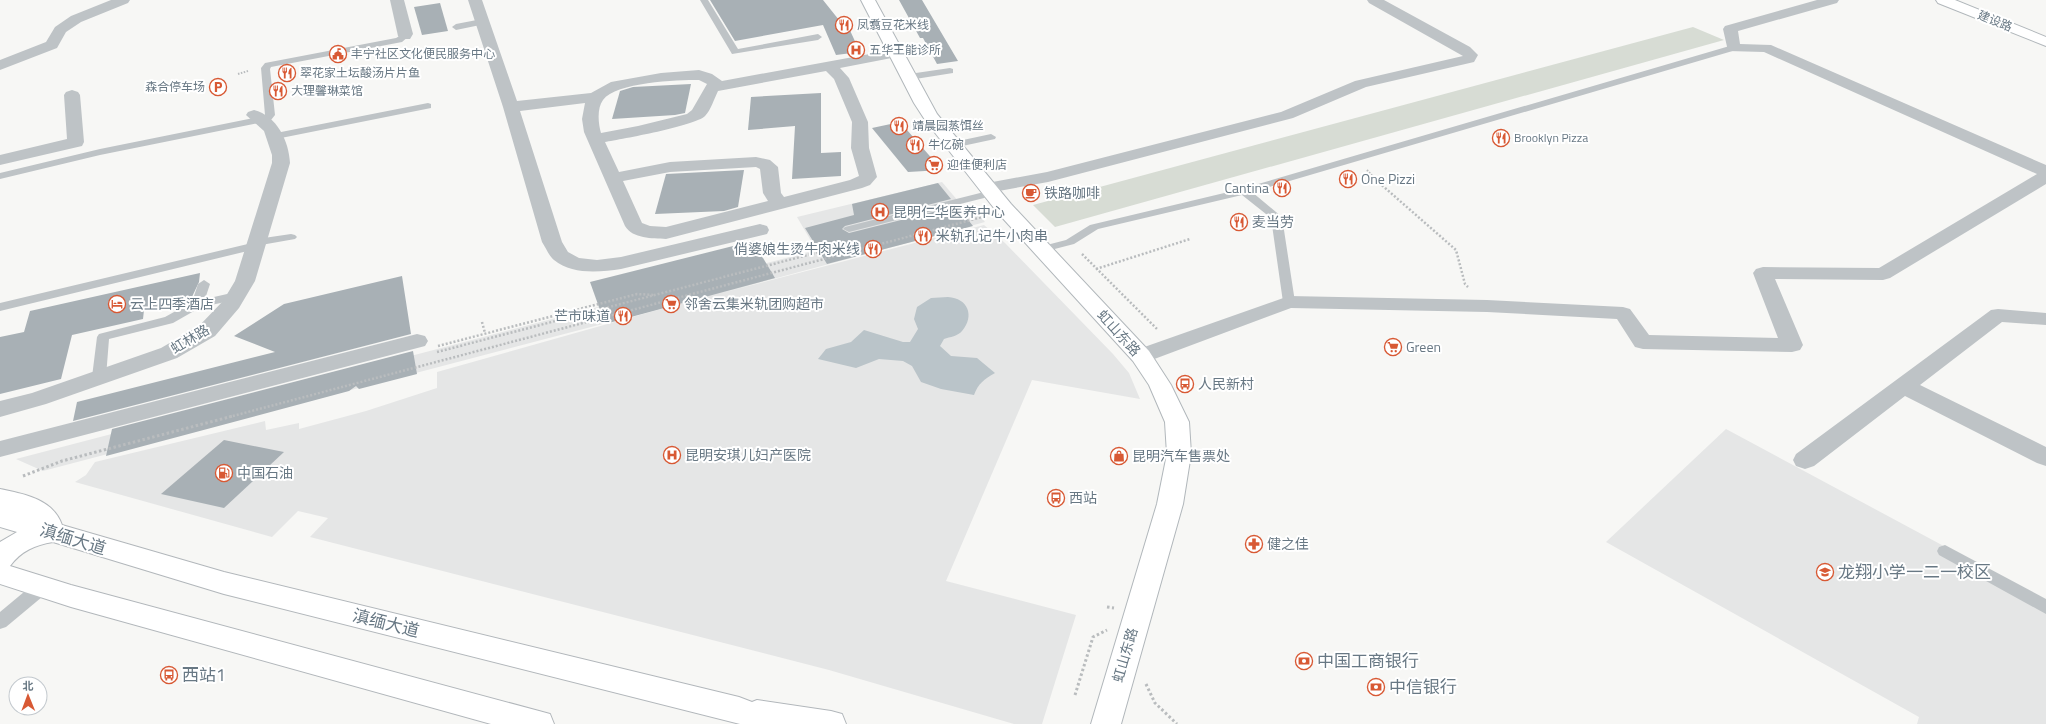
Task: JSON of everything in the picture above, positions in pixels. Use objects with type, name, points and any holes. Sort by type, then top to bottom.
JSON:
[{"type":"street","points":[[0,65],[52,45],[60,30],[76,19],[123,0]]},
{"type":"street","name":"虹林路","points":[[397,0],[406,34],[405,36]]},
{"type":"street","points":[[475,0],[511,107],[552,242],[561,256],[574,263],[597,266],[621,263],[760,230]]},
{"type":"street","name":"虹山东路","points":[[868,0],[922,103],[953,145],[1006,211],[1141,356],[1160,385],[1177,422],[1179,454],[1170,504],[1106,724]]},
{"type":"street","points":[[990,191],[1287,115],[1361,84],[1470,59],[1471,55],[1465,50],[1374,0]]},
{"type":"street","points":[[1832,0],[1730,28],[1733,48],[1766,48],[2046,171]]},
{"type":"street","name":"建设路","points":[[1943,0],[2046,42]]},
{"type":"street","name":"建设路","points":[[1958,0],[2046,36]]},
{"type":"street","points":[[712,88],[831,67],[897,53]]},
{"type":"street","points":[[597,97],[590,115],[590,124],[595,139],[634,226],[656,234],[666,233],[864,181],[868,176],[860,148],[860,122],[841,78],[831,67]]},
{"type":"street","points":[[511,107],[597,97],[609,88],[626,83],[690,75],[707,76],[715,83],[699,113],[693,117],[639,131],[595,139]]},
{"type":"street","points":[[0,160],[76,142],[72,95]]},
{"type":"street","name":"虹林路","points":[[0,409],[38,399],[169,353],[208,331],[221,318],[245,281],[281,163],[281,155],[263,124]]},
{"type":"street","points":[[612,178],[670,166],[756,162],[769,167],[772,193],[779,204]]},
{"type":"street","points":[[1141,356],[1289,302],[1487,306],[1623,313],[1643,342],[1792,345],[1763,273],[1883,274],[2046,176]]},
{"type":"street","points":[[1805,460],[1998,315],[2046,319]]},
{"type":"street","points":[[0,449],[426,344]]},
{"type":"street","points":[[1903,386],[2046,457]]},
{"type":"street","points":[[0,498],[23,503],[47,518],[52,533],[37,535],[18,542],[4,553],[0,570],[42,587],[539,724]]},
{"type":"street","name":"滇缅大道","points":[[0,517],[224,583],[739,710],[773,724]]},
{"type":"street","points":[[739,710],[831,724]]},
{"type":"lane","points":[[704,0],[736,52],[818,36]]},
{"type":"lane","points":[[456,27],[482,22]]},
{"type":"lane","name":"虹林路","points":[[263,124],[270,115],[270,84],[265,68],[268,66],[398,40],[405,36]]},
{"type":"lane","points":[[1043,249],[1070,242],[1094,227],[1244,191],[1733,48]]},
{"type":"lane","points":[[909,77],[950,71]]},
{"type":"lane","points":[[0,176],[100,152],[263,124],[428,106]]},
{"type":"lane","points":[[953,145],[991,137]]},
{"type":"lane","points":[[849,229],[990,191]]},
{"type":"lane","points":[[1244,191],[1276,217],[1289,302]]},
{"type":"lane","points":[[0,307],[291,237]]},
{"type":"lane","points":[[197,304],[204,284]]},
{"type":"lane","points":[[99,377],[103,337],[169,320],[197,304],[236,296]]},
{"type":"lane","points":[[1945,551],[2046,607]]},
{"type":"lane","points":[[0,622],[42,587]]},
{"type":"path","points":[[1360,158],[1371,176],[1456,250],[1465,284],[1487,306]]},
{"type":"path","points":[[23,476],[70,459],[1006,211]]},
{"type":"path","points":[[1096,269],[1190,239]]},
{"type":"path","points":[[1070,242],[1173,345]]},
{"type":"path","points":[[426,344],[485,333],[637,294],[656,295]]},
{"type":"path","points":[[482,322],[485,333]]},
{"type":"path","points":[[1075,695],[1093,637]]},
{"type":"path","points":[[1145,681],[1155,703],[1177,724]]},
{"type":"shaded area","points":[[1693,27],[1724,40],[1055,227],[1033,205]]},
{"type":"shaded area","name":"昆明仁华医养中心","points":[[942,182],[964,208],[814,246],[797,217]]},
{"type":"shaded area","name":"昆明安琪儿妇产医院","points":[[974,209],[985,222],[729,291],[984,225],[1005,243],[1113,354],[1129,373],[1140,399],[1032,380],[946,581],[1076,615],[1042,724],[1014,724],[829,670],[310,537],[328,518],[298,511],[272,537],[75,482],[86,475],[95,462],[265,421],[266,430],[299,423],[299,429],[366,411],[437,388],[437,372],[675,305],[43,471],[16,459]]},
{"type":"shaded area","points":[[931,298],[955,298],[965,304],[969,314],[966,325],[962,331],[954,336],[944,339],[940,346],[951,356],[977,358],[995,373],[982,382],[974,395],[941,389],[921,382],[912,366],[903,361],[879,359],[856,368],[818,359],[826,349],[851,342],[864,330],[903,342],[910,342],[918,329],[914,319],[917,307]]},
{"type":"shaded area","name":"龙翔小学一二一校区","points":[[1726,429],[2046,601],[2046,724],[1917,724],[1919,717],[1606,542]]},
{"type":"building","points":[[710,0],[823,0],[843,25],[847,24],[860,52],[836,55],[823,25],[735,41]]},
{"type":"building","points":[[899,0],[922,0],[958,61],[937,64],[923,38],[920,38]]},
{"type":"building","points":[[440,3],[448,31],[422,35],[414,7]]},
{"type":"building","points":[[691,84],[685,113],[612,119],[620,91],[633,87]]},
{"type":"building","points":[[821,93],[821,153],[841,152],[841,176],[792,179],[795,126],[748,130],[751,97]]},
{"type":"building","points":[[900,122],[942,170],[908,172],[872,128]]},
{"type":"building","points":[[744,170],[738,207],[724,211],[655,214],[666,174]]},
{"type":"building","points":[[938,183],[951,199],[845,226],[842,229],[849,233],[957,206],[973,226],[827,264],[805,228],[854,215],[852,204]]},
{"type":"building","points":[[753,241],[775,278],[605,324],[590,282]]},
{"type":"building","points":[[200,273],[199,282],[191,299],[144,310],[143,319],[72,335],[61,379],[0,394],[0,337],[24,332],[30,311]]},
{"type":"building","points":[[402,276],[411,334],[73,421],[77,402],[275,352],[234,336],[284,304]]},
{"type":"building","points":[[413,351],[417,374],[359,389],[356,386],[349,391],[106,456],[112,429]]},
{"type":"building","name":"中国石油","points":[[224,440],[284,452],[224,508],[161,494]]},
{"type":"place","name":"凤翥豆花米线","points":[[844,25]]},
{"type":"place","name":"五华王能诊所","points":[[856,50]]},
{"type":"place","name":"丰宁社区文化便民服务中心","points":[[338,54]]},
{"type":"place","name":"翠花家土坛酸汤片片鱼","points":[[287,73]]},
{"type":"place","name":"森合停车场","points":[[218,87]]},
{"type":"place","name":"大理馨琳菜馆","points":[[278,91]]},
{"type":"place","name":"靖晨园蒸饵丝","points":[[899,126]]},
{"type":"place","name":"Brooklyn Pizza","points":[[1501,138]]},
{"type":"place","name":"牛亿碗","points":[[915,145]]},
{"type":"place","name":"迎佳便利店","points":[[934,165]]},
{"type":"place","name":"One Pizzi","points":[[1348,179]]},
{"type":"place","name":"Cantina","points":[[1282,188]]},
{"type":"place","name":"铁路咖啡","points":[[1031,193]]},
{"type":"place","name":"昆明仁华医养中心","points":[[880,212]]},
{"type":"place","name":"麦当劳","points":[[1239,222]]},
{"type":"place","name":"米轨孔记牛小肉串","points":[[923,236]]},
{"type":"place","name":"俏婆娘生烫牛肉米线","points":[[873,249]]},
{"type":"place","name":"云上四季酒店","points":[[117,304]]},
{"type":"place","name":"邻舍云集米轨团购超市","points":[[671,304]]},
{"type":"place","name":"芒市味道","points":[[623,316]]},
{"type":"place","name":"Green","points":[[1393,347]]},
{"type":"place","name":"人民新村","points":[[1185,384]]},
{"type":"place","name":"昆明安琪儿妇产医院","points":[[672,455]]},
{"type":"place","name":"昆明汽车售票处","points":[[1119,456]]},
{"type":"place","name":"中国石油","points":[[224,473]]},
{"type":"place","name":"西站","points":[[1056,498]]},
{"type":"place","name":"健之佳","points":[[1254,544]]},
{"type":"place","name":"龙翔小学一二一校区","points":[[1825,572]]},
{"type":"place","name":"中国工商银行","points":[[1304,661]]},
{"type":"place","name":"西站1","points":[[169,675]]},
{"type":"place","name":"中信银行","points":[[1376,687]]}]
